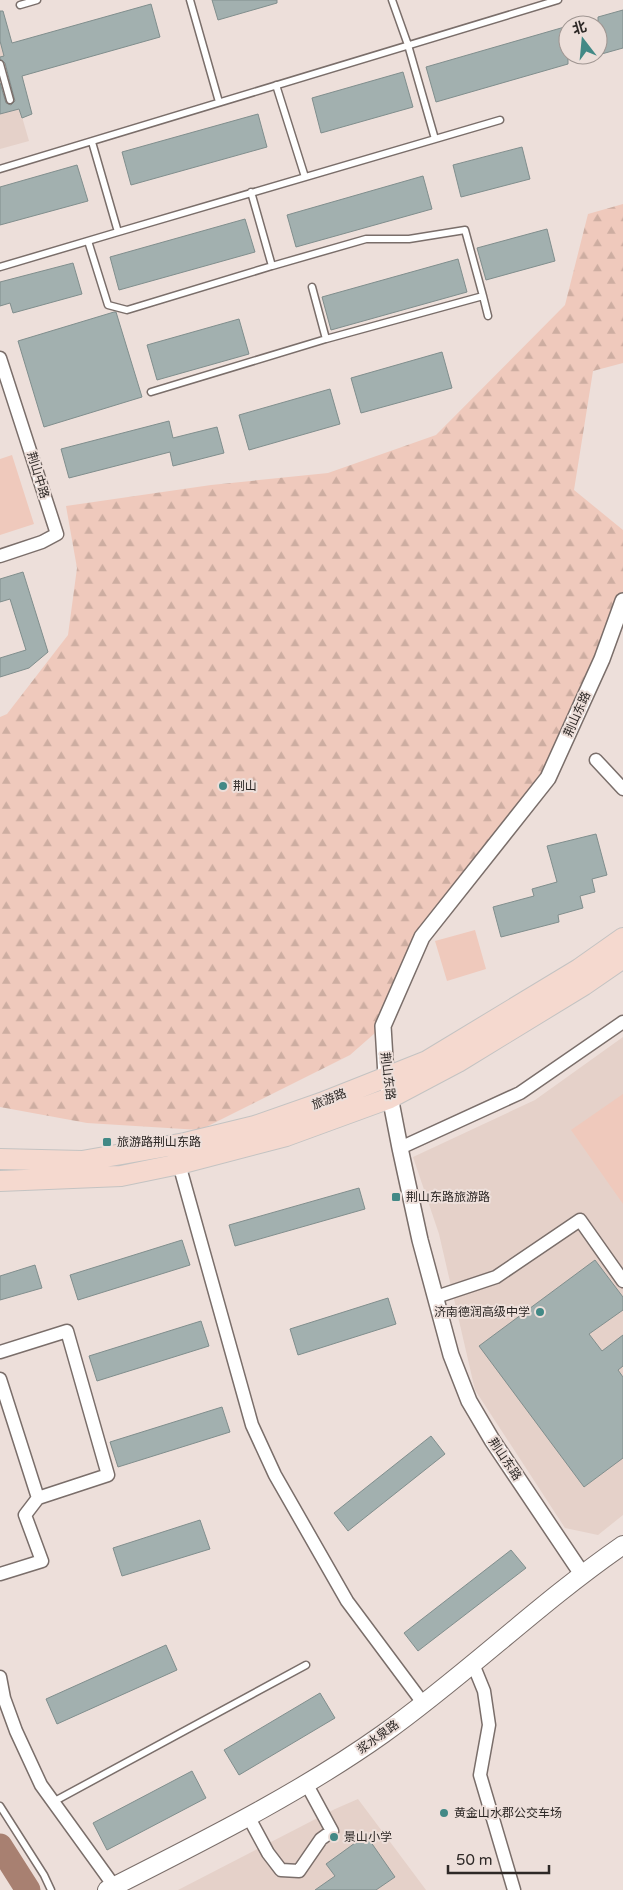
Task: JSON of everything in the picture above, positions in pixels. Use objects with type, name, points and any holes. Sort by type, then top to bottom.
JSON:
[{"type":"main road","name":"旅游路","points":[[0,1159],[82,1161],[185,1143],[255,1126],[321,1103],[427,1060],[579,970],[623,938]]},
{"type":"main road","name":"旅游路","points":[[0,1180],[121,1176],[179,1164],[286,1136],[390,1098],[467,1057],[584,985],[623,958]]},
{"type":"main road","name":"浆水泉路","points":[[111,1888],[213,1836],[361,1749],[472,1664],[582,1574],[623,1545]]},
{"type":"street","name":"荆山中路","points":[[0,556],[42,542],[57,534],[1,367]]},
{"type":"street","name":"荆山东路","points":[[582,1574],[492,1440],[469,1401],[451,1354],[420,1240],[400,1148],[386,1076],[383,1026],[422,937],[548,778],[602,658],[623,601]]},
{"type":"street","points":[[596,760],[623,789]]},
{"type":"street","points":[[400,1148],[520,1093],[623,1022]]},
{"type":"street","points":[[179,1164],[252,1425],[275,1475],[347,1601],[422,1703]]},
{"type":"street","points":[[436,1297],[496,1277],[580,1220],[623,1281]]},
{"type":"street","points":[[0,1352],[67,1331],[108,1475],[38,1498],[25,1515],[42,1561],[0,1574]]},
{"type":"street","points":[[0,1379],[38,1498]]},
{"type":"street","points":[[472,1664],[484,1691],[488,1724],[480,1775],[514,1890]]},
{"type":"street","points":[[0,1677],[4,1698],[16,1731],[41,1785],[111,1888]]},
{"type":"street","points":[[248,1816],[268,1853],[281,1870],[299,1871],[321,1838],[332,1831],[306,1783]]},
{"type":"lane","points":[[20,5],[37,0]]},
{"type":"lane","points":[[190,0],[218,102]]},
{"type":"lane","points":[[392,0],[408,45],[435,139]]},
{"type":"lane","points":[[0,169],[558,0]]},
{"type":"lane","points":[[0,64],[10,100]]},
{"type":"lane","points":[[276,85],[305,177]]},
{"type":"lane","points":[[0,267],[500,120]]},
{"type":"lane","points":[[92,142],[118,232]]},
{"type":"lane","points":[[251,192],[272,266]]},
{"type":"lane","points":[[88,241],[108,305],[127,310],[366,239],[409,239],[465,230],[488,316]]},
{"type":"lane","points":[[312,287],[326,339]]},
{"type":"lane","points":[[151,392],[326,339],[483,296]]},
{"type":"lane","points":[[53,1802],[306,1665]]},
{"type":"lane","points":[[0,1806],[44,1875],[51,1890]]},
{"type":"shaded area","points":[[0,41],[29,141],[0,149]]},
{"type":"shaded area","name":"济南德润高级中学","points":[[623,1037],[623,1515],[598,1535],[565,1528],[475,1390],[439,1234],[413,1157],[535,1100]]},
{"type":"shaded area","name":"景山小学","points":[[358,1799],[426,1890],[178,1890],[335,1809]]},
{"type":"green space","points":[[623,204],[623,363],[593,371],[574,490],[623,530],[623,601],[548,778],[422,937],[383,1026],[350,1055],[200,1130],[87,1123],[0,1107],[0,717],[7,714],[68,635],[77,568],[66,506],[211,485],[328,473],[436,435],[565,305],[588,214]]},
{"type":"green space","points":[[12,455],[34,524],[0,535],[0,459]]},
{"type":"green space","points":[[475,930],[486,969],[447,981],[435,941]]},
{"type":"green space","points":[[623,1094],[623,1204],[571,1130]]},
{"type":"building","points":[[212,0],[277,0],[277,3],[218,20]]},
{"type":"building","points":[[151,4],[160,37],[22,76],[32,114],[22,118],[19,109],[0,114],[0,83],[6,103],[11,105],[15,101],[5,63],[0,59],[0,57],[4,56],[0,41],[0,11],[3,11],[12,43]]},
{"type":"building","points":[[623,10],[623,48],[608,52],[608,15],[605,15]]},
{"type":"building","points":[[558,29],[558,65],[565,65],[436,102],[426,67]]},
{"type":"building","points":[[403,72],[413,107],[321,133],[312,98]]},
{"type":"building","points":[[258,114],[267,147],[131,185],[122,152]]},
{"type":"building","points":[[522,147],[530,179],[461,197],[453,165]]},
{"type":"building","points":[[77,165],[88,201],[0,225],[0,187]]},
{"type":"building","points":[[423,176],[432,209],[296,247],[287,215]]},
{"type":"building","points":[[245,219],[255,252],[119,290],[110,257]]},
{"type":"building","points":[[547,229],[555,261],[486,280],[477,248]]},
{"type":"building","points":[[458,259],[467,292],[331,330],[322,297]]},
{"type":"building","points":[[73,263],[82,294],[13,313],[10,303],[0,306],[0,282]]},
{"type":"building","points":[[116,312],[142,397],[44,427],[18,341]]},
{"type":"building","points":[[239,319],[249,354],[157,380],[147,345]]},
{"type":"building","points":[[442,352],[452,388],[361,413],[351,378]]},
{"type":"building","points":[[330,389],[340,424],[249,450],[239,415]]},
{"type":"building","points":[[169,421],[173,438],[217,427],[224,453],[173,466],[170,452],[69,478],[61,449]]},
{"type":"building","points":[[23,572],[48,652],[29,668],[0,677],[0,658],[26,650],[10,599],[0,602],[0,579]]},
{"type":"building","points":[[596,834],[607,875],[592,879],[595,892],[580,896],[583,908],[558,915],[559,922],[501,937],[493,907],[534,896],[532,889],[557,882],[547,846]]},
{"type":"building","points":[[359,1188],[365,1209],[235,1246],[229,1225]]},
{"type":"building","points":[[182,1240],[190,1265],[78,1300],[70,1275]]},
{"type":"building","points":[[595,1260],[623,1297],[623,1310],[589,1334],[602,1351],[623,1335],[623,1366],[618,1370],[623,1377],[623,1458],[584,1487],[479,1346]]},
{"type":"building","points":[[35,1265],[42,1288],[0,1300],[0,1276]]},
{"type":"building","points":[[388,1298],[396,1324],[298,1355],[290,1329]]},
{"type":"building","points":[[201,1321],[209,1346],[97,1381],[89,1356]]},
{"type":"building","points":[[222,1407],[230,1432],[118,1467],[110,1442]]},
{"type":"building","points":[[431,1436],[445,1454],[348,1531],[334,1513]]},
{"type":"building","points":[[200,1520],[210,1549],[122,1576],[113,1548]]},
{"type":"building","points":[[511,1550],[526,1568],[418,1651],[404,1633]]},
{"type":"building","points":[[166,1645],[177,1670],[57,1724],[46,1699]]},
{"type":"building","points":[[320,1693],[335,1718],[239,1775],[224,1750]]},
{"type":"building","points":[[192,1771],[206,1798],[107,1850],[93,1823]]},
{"type":"building","points":[[366,1835],[395,1877],[376,1890],[315,1890],[335,1876],[326,1864]]},
{"type":"waterway","points":[[0,1846],[28,1890]]},
{"type":"place","name":"荆山","points":[[223,786]]},
{"type":"place","name":"旅游路荆山东路","points":[[107,1142]]},
{"type":"place","name":"荆山东路旅游路","points":[[396,1197]]},
{"type":"place","name":"济南德润高级中学","points":[[540,1312]]},
{"type":"place","name":"黄金山水郡公交车场","points":[[444,1813]]},
{"type":"place","name":"景山小学","points":[[334,1837]]}]
